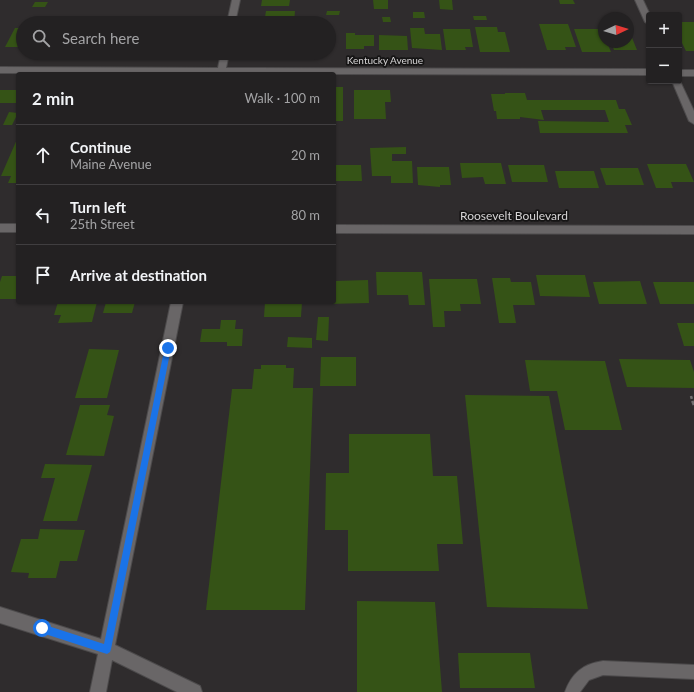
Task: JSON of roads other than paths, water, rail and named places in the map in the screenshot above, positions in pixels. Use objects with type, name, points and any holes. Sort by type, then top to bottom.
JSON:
[{"type":"street","points":[[233,16],[236,0]]},
{"type":"street","points":[[639,0],[646,15]]},
{"type":"street","points":[[221,72],[224,60]]},
{"type":"street","name":"Kentucky Avenue","points":[[0,70],[221,72],[646,72]]},
{"type":"street","points":[[682,73],[694,73]]},
{"type":"street","points":[[677,84],[694,121]]},
{"type":"street","points":[[0,228],[16,228]]},
{"type":"street","name":"Roosevelt Boulevard","points":[[336,229],[694,230]]},
{"type":"street","points":[[98,692],[177,304]]},
{"type":"street","points":[[0,615],[107,649],[194,692]]},
{"type":"lane","points":[[572,692],[575,683],[582,674],[592,669],[604,668],[694,672]]}]
